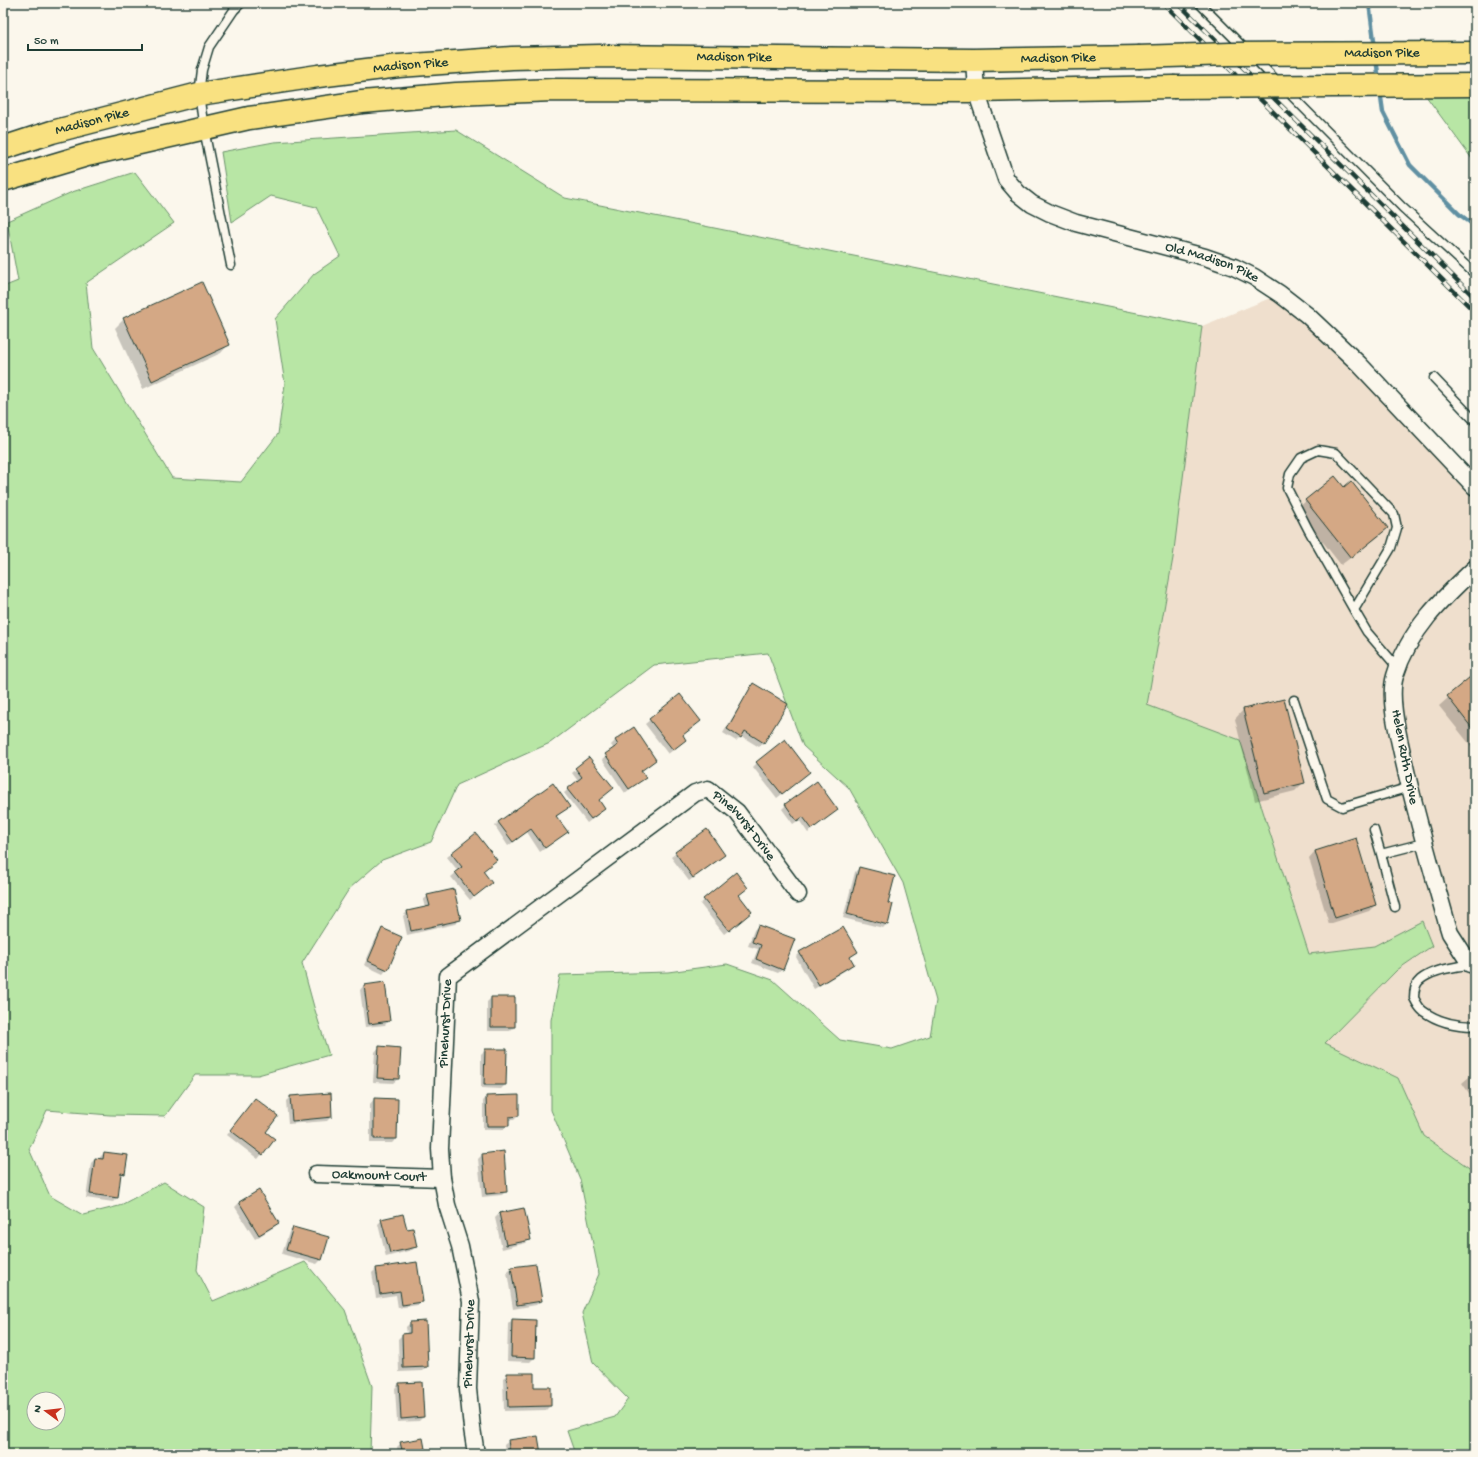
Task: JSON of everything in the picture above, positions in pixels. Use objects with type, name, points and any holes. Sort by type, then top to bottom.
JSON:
[{"type":"main road","name":"Madison Pike","points":[[3,148],[52,132],[200,94],[318,76],[399,66],[512,58],[600,56],[974,60],[1216,54],[1475,53]]},
{"type":"main road","points":[[3,180],[87,155],[249,118],[362,102],[456,94],[553,90],[976,91],[1173,87],[1475,85]]},
{"type":"street","name":"Old Madison Pike","points":[[974,60],[976,91],[1006,179],[1018,193],[1032,204],[1076,223],[1205,257],[1254,277],[1280,294],[1307,315],[1359,364],[1475,487]]},
{"type":"street","name":"Helen Ruth Drive","points":[[1472,576],[1440,601],[1421,624],[1408,644],[1394,677],[1393,695],[1395,724],[1410,787],[1424,843],[1450,933],[1472,966]]},
{"type":"street","name":"Pinehurst Drive","points":[[476,1454],[468,1389],[471,1301],[460,1246],[447,1205],[442,1178],[440,1149],[448,976],[695,793],[708,789],[737,812],[798,894]]},
{"type":"street","name":"Oakmount Court","points":[[316,1174],[442,1178]]},
{"type":"lane","points":[[231,265],[204,129],[200,94],[202,70],[209,47],[234,10],[241,3]]},
{"type":"lane","points":[[1199,3],[1402,206],[1475,274]]},
{"type":"lane","points":[[1434,378],[1475,421]]},
{"type":"lane","points":[[1354,610],[1391,548],[1397,528],[1394,514],[1336,453],[1318,450],[1301,458],[1290,474],[1286,488],[1308,529],[1354,610],[1367,632],[1398,668]]},
{"type":"lane","points":[[1294,700],[1327,799],[1342,807],[1410,787]]},
{"type":"lane","points":[[1374,830],[1395,907]]},
{"type":"lane","points":[[1381,854],[1424,843]]},
{"type":"lane","points":[[1472,966],[1433,972],[1420,980],[1415,989],[1414,998],[1422,1010],[1446,1022],[1460,1026],[1475,1026]]},
{"type":"shaded area","points":[[1280,294],[1475,487],[1475,1172],[1424,1136],[1398,1078],[1325,1043],[1397,970],[1432,946],[1422,921],[1374,946],[1309,954],[1240,740],[1147,705],[1173,558],[1202,326]]},
{"type":"green space","points":[[1475,90],[1475,163],[1426,96]]},
{"type":"green space","points":[[456,130],[565,198],[1202,326],[1173,558],[1147,705],[1240,740],[1309,954],[1374,946],[1422,921],[1432,946],[1397,970],[1325,1043],[1398,1078],[1424,1136],[1475,1172],[1475,1454],[575,1454],[567,1431],[615,1417],[628,1399],[593,1363],[582,1313],[599,1274],[580,1179],[551,1110],[551,1020],[560,975],[668,972],[727,964],[773,980],[840,1040],[892,1049],[930,1036],[936,1001],[903,883],[849,788],[803,746],[768,653],[654,665],[550,743],[457,785],[431,842],[382,860],[349,889],[302,963],[329,1055],[258,1075],[195,1075],[165,1116],[110,1115],[47,1110],[29,1149],[50,1196],[83,1215],[119,1206],[164,1182],[204,1207],[197,1270],[213,1301],[305,1262],[345,1310],[372,1386],[370,1454],[3,1454],[3,287],[18,281],[7,221],[72,192],[135,172],[174,223],[86,283],[93,348],[172,478],[241,482],[278,434],[285,384],[275,319],[314,274],[340,256],[316,207],[271,196],[232,222],[221,152],[274,142]]},
{"type":"building","points":[[202,282],[230,345],[152,381],[123,318]]},
{"type":"building","points":[[1335,476],[1344,487],[1351,481],[1388,528],[1351,558],[1305,500]]},
{"type":"building","points":[[1475,673],[1475,732],[1447,696]]},
{"type":"building","points":[[753,683],[788,704],[764,743],[745,731],[741,738],[727,729]]},
{"type":"building","points":[[680,694],[701,721],[683,735],[686,740],[673,750],[649,719]]},
{"type":"building","points":[[1284,699],[1305,783],[1264,793],[1243,709]]},
{"type":"building","points":[[634,727],[656,760],[641,771],[646,778],[629,789],[605,754],[618,745],[615,740]]},
{"type":"building","points":[[785,739],[810,772],[782,794],[756,762]]},
{"type":"building","points":[[589,757],[614,788],[599,800],[605,809],[591,819],[567,789],[582,777],[575,768]]},
{"type":"building","points":[[817,781],[838,810],[812,829],[803,817],[797,821],[785,804]]},
{"type":"building","points":[[553,783],[570,807],[556,816],[568,832],[545,848],[531,829],[513,842],[498,822]]},
{"type":"building","points":[[707,829],[725,855],[693,878],[675,852]]},
{"type":"building","points":[[476,833],[497,860],[483,871],[492,883],[474,897],[455,872],[462,867],[451,853]]},
{"type":"building","points":[[1356,838],[1376,905],[1335,918],[1315,851]]},
{"type":"building","points":[[859,867],[895,876],[888,903],[893,904],[888,925],[847,914]]},
{"type":"building","points":[[736,872],[748,888],[739,895],[752,912],[729,931],[703,899]]},
{"type":"building","points":[[454,889],[461,920],[411,931],[407,911],[430,906],[427,895]]},
{"type":"building","points":[[758,925],[795,939],[783,970],[756,959],[761,945],[752,942]]},
{"type":"building","points":[[843,927],[858,952],[850,957],[854,964],[819,985],[799,952]]},
{"type":"building","points":[[382,928],[402,937],[388,970],[368,961]]},
{"type":"building","points":[[385,982],[390,1021],[369,1024],[364,985]]},
{"type":"building","points":[[491,997],[515,997],[515,1027],[491,1027]]},
{"type":"building","points":[[379,1046],[401,1048],[399,1079],[377,1078]]},
{"type":"building","points":[[485,1049],[507,1049],[506,1085],[484,1085]]},
{"type":"building","points":[[331,1093],[332,1117],[292,1121],[290,1096]]},
{"type":"building","points":[[519,1095],[519,1116],[509,1117],[509,1126],[487,1126],[486,1096]]},
{"type":"building","points":[[255,1098],[278,1116],[266,1132],[275,1139],[263,1155],[230,1130]]},
{"type":"building","points":[[374,1098],[398,1099],[397,1139],[374,1139]]},
{"type":"building","points":[[504,1151],[507,1192],[486,1194],[482,1154]]},
{"type":"building","points":[[104,1152],[128,1155],[125,1174],[121,1173],[118,1198],[90,1194],[95,1158],[103,1159]]},
{"type":"building","points":[[259,1190],[279,1223],[259,1235],[239,1202]]},
{"type":"building","points":[[524,1208],[531,1240],[506,1245],[499,1213]]},
{"type":"building","points":[[403,1214],[407,1229],[413,1228],[417,1247],[390,1253],[381,1219]]},
{"type":"building","points":[[293,1227],[329,1237],[322,1260],[286,1250]]},
{"type":"building","points":[[417,1262],[423,1302],[402,1305],[400,1291],[380,1294],[376,1268]]},
{"type":"building","points":[[536,1264],[542,1301],[517,1305],[511,1267]]},
{"type":"building","points":[[512,1319],[536,1320],[535,1358],[511,1357]]},
{"type":"building","points":[[426,1321],[428,1367],[403,1368],[402,1334],[410,1333],[410,1322]]},
{"type":"building","points":[[507,1373],[534,1373],[534,1387],[551,1387],[551,1406],[508,1407]]},
{"type":"building","points":[[422,1382],[424,1417],[401,1419],[399,1383]]},
{"type":"building","points":[[538,1436],[541,1454],[510,1454],[508,1440]]},
{"type":"building","points":[[423,1438],[426,1454],[403,1454],[400,1442]]},
{"type":"waterway","points":[[1369,3],[1375,48]]},
{"type":"waterway","points":[[1376,59],[1379,80]]},
{"type":"waterway","points":[[1380,91],[1383,112],[1410,165],[1459,214],[1475,226]]},
{"type":"railway","points":[[1163,3],[1475,312]]},
{"type":"railway","points":[[1178,3],[1475,298]]}]
